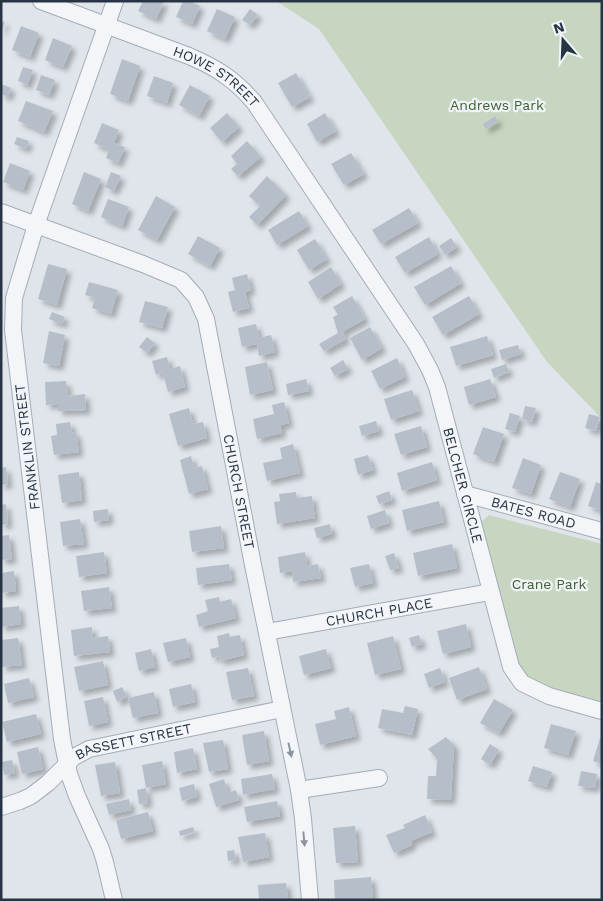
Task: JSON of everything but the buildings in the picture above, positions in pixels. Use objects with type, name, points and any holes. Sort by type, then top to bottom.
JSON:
[{"type":"street","name":"HOWE STREET","points":[[41,1],[209,64],[235,82],[263,114],[336,224]]},
{"type":"street","name":"FRANKLIN STREET","points":[[114,900],[101,849],[77,796],[62,740],[13,330],[14,298],[36,225],[115,1]]},
{"type":"street","name":"CHURCH STREET","points":[[1,212],[182,280],[196,297],[206,319],[299,790],[310,900]]},
{"type":"street","name":"BELCHER CIRCLE","points":[[336,224],[416,344],[437,387],[511,667],[522,683],[549,696],[602,711]]},
{"type":"street","name":"BATES ROAD","points":[[465,494],[602,531]]},
{"type":"street","name":"CHURCH PLACE","points":[[267,632],[490,592]]},
{"type":"street","name":"BASSETT STREET","points":[[1,807],[31,796],[48,783],[67,763],[81,753],[98,746],[282,709]]},
{"type":"street","points":[[299,790],[379,778]]},
{"type":"green space","name":"Andrews Park","points":[[276,1],[602,1],[602,419],[547,362],[319,29]]},
{"type":"green space","name":"Crane Park","points":[[489,515],[602,544],[602,704],[530,684],[516,667],[481,522]]}]
